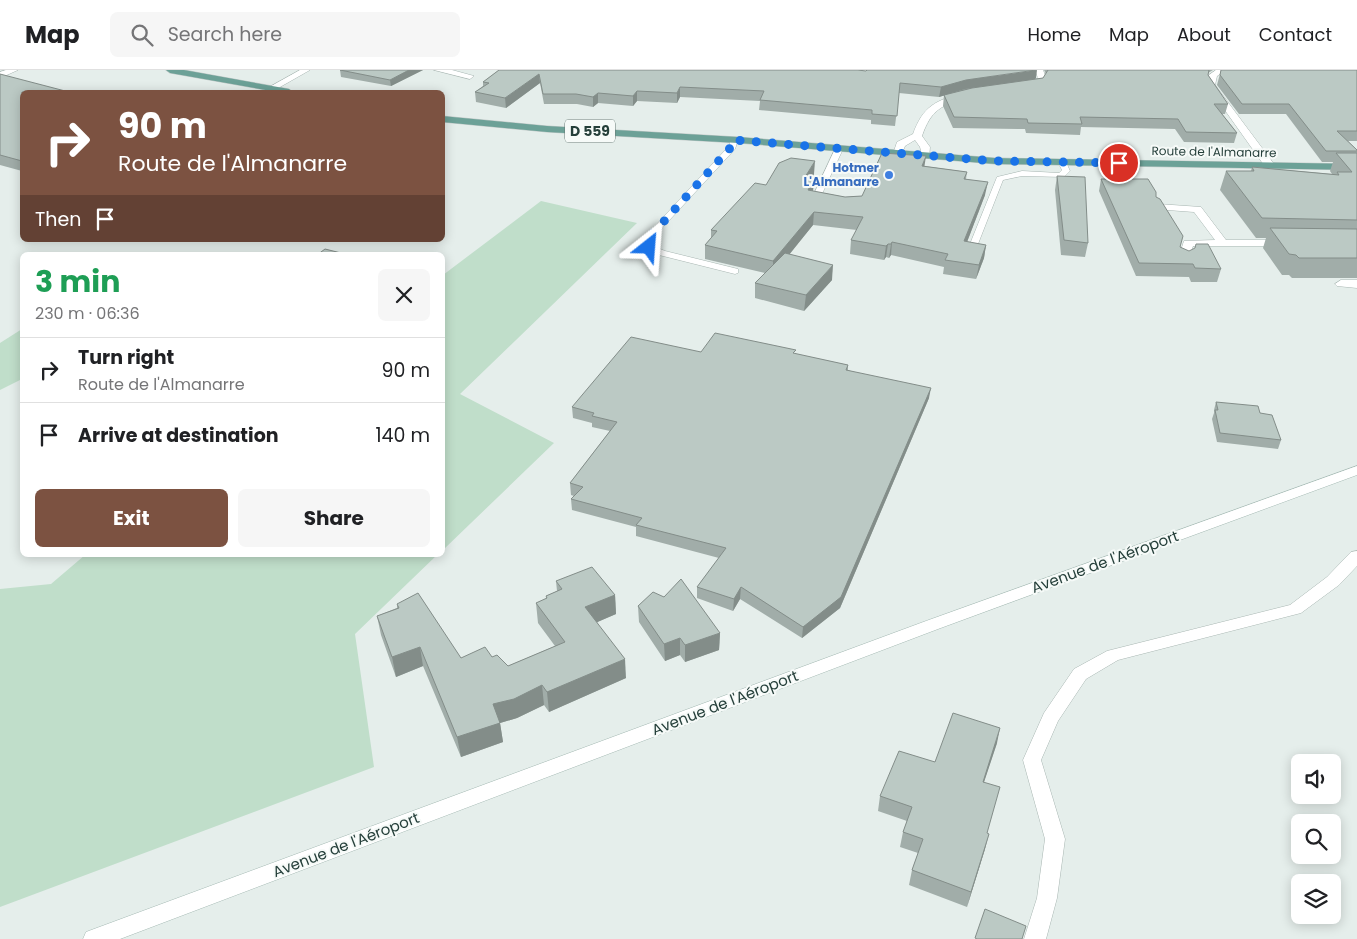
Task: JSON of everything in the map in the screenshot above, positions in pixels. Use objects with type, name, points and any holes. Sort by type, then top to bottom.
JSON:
[{"type":"main road","points":[[170,70],[277,90]]},
{"type":"main road","name":"Route de l'Almanarre","points":[[445,119],[546,129],[734,140],[995,161],[1357,167]]},
{"type":"street","points":[[0,75],[14,70]]},
{"type":"street","points":[[270,89],[306,70]]},
{"type":"street","points":[[438,70],[470,76]]},
{"type":"street","points":[[1018,88],[1038,84],[1042,78],[1038,70]]},
{"type":"street","points":[[1223,70],[1213,75],[1211,85],[1270,166]]},
{"type":"street","points":[[898,154],[900,144],[917,136],[925,114],[935,104],[971,94]]},
{"type":"street","points":[[917,136],[925,147],[926,156]]},
{"type":"street","points":[[1158,207],[1196,210],[1223,243]]},
{"type":"street","points":[[1184,259],[1188,243],[1298,243]]},
{"type":"street","points":[[1341,284],[1357,284]]},
{"type":"street","name":"Avenue de l'Aéroport","points":[[94,939],[932,625],[1357,470]]},
{"type":"street","points":[[1035,939],[1047,898],[1055,839],[1032,760],[1050,718],[1080,674],[1113,655],[1295,609],[1333,581],[1357,556]]},
{"type":"lane","points":[[734,140],[732,146],[648,239],[649,247],[662,253],[735,271]]},
{"type":"lane","points":[[836,203],[821,198],[818,194],[839,149]]},
{"type":"lane","points":[[974,244],[1000,179],[1008,175],[1020,174],[1061,175],[1066,171],[1062,162]]},
{"type":"green space","points":[[541,201],[637,223],[460,394],[554,443],[445,548],[445,273]]},
{"type":"green space","points":[[20,330],[20,380],[0,390],[0,343]]},
{"type":"green space","points":[[83,557],[435,557],[355,634],[374,767],[0,907],[0,589],[51,584]]},
{"type":"building","points":[[340,70],[409,70],[390,80]]},
{"type":"building","points":[[499,70],[1036,70],[966,80],[941,87],[900,83],[897,116],[872,114],[872,110],[760,100],[764,91],[680,87],[677,93],[637,91],[633,96],[598,93],[593,97],[576,94],[543,94],[539,74],[505,98],[475,92],[489,83],[483,82]]},
{"type":"building","points":[[1048,70],[1209,70],[1208,75],[1228,104],[1214,104],[1237,133],[1186,132],[1178,119],[1080,117],[1082,124],[1028,123],[1027,119],[954,117],[944,95],[972,88],[1043,78]]},
{"type":"building","points":[[1221,70],[1357,70],[1357,131],[1337,131],[1357,151],[1326,151],[1289,104],[1242,104],[1220,75]]},
{"type":"building","points":[[0,74],[61,90],[20,90],[20,160],[0,155]]},
{"type":"building","points":[[882,153],[926,156],[922,166],[967,172],[964,179],[988,182],[964,241],[986,245],[979,265],[945,260],[948,254],[892,242],[886,246],[851,240],[863,217],[814,212],[773,261],[705,245],[717,231],[711,230],[755,183],[766,185],[779,163],[791,158],[815,161],[805,177],[814,179],[808,190],[845,197],[862,196]]},
{"type":"building","points":[[1336,153],[1357,153],[1357,220],[1262,218],[1226,171],[1254,171],[1252,167],[1339,175],[1337,172],[1352,172]]},
{"type":"building","points":[[1057,176],[1085,177],[1088,243],[1064,240]]},
{"type":"building","points":[[1101,179],[1148,179],[1156,192],[1156,197],[1160,199],[1183,236],[1180,247],[1189,251],[1195,248],[1196,244],[1208,244],[1221,269],[1195,268],[1193,264],[1139,263]]},
{"type":"building","points":[[1270,228],[1357,229],[1357,258],[1299,258],[1296,255],[1289,254]]},
{"type":"building","points":[[325,249],[337,252],[321,252]]},
{"type":"building","points":[[785,253],[833,265],[806,295],[755,283]]},
{"type":"building","points":[[715,333],[796,350],[793,353],[848,365],[846,370],[931,388],[841,597],[803,627],[741,587],[734,599],[697,587],[726,548],[636,525],[642,518],[571,499],[583,487],[570,483],[617,422],[592,416],[594,413],[572,407],[631,337],[701,352]]},
{"type":"building","points":[[1216,402],[1258,406],[1260,413],[1272,415],[1281,440],[1220,433],[1215,410],[1218,410]]},
{"type":"building","points":[[592,567],[615,595],[585,607],[625,659],[547,692],[542,685],[514,699],[493,704],[500,723],[457,737],[420,647],[392,657],[377,616],[399,608],[397,604],[418,593],[461,658],[485,647],[492,657],[497,655],[508,666],[565,642],[536,603],[562,589],[556,581]]},
{"type":"building","points":[[681,579],[720,633],[685,645],[680,638],[664,644],[638,606],[653,592],[664,597]]},
{"type":"building","points":[[953,713],[1000,728],[983,782],[1000,787],[987,833],[989,834],[971,892],[912,870],[923,839],[903,832],[912,807],[880,796],[899,751],[935,762]]},
{"type":"building","points":[[985,909],[1026,926],[1022,939],[975,938]]},
{"type":"place","name":"Hotmer L'Almanarre","points":[[889,175]]},
{"type":"route","points":[[649,247],[648,239],[732,146],[734,140],[995,161],[1119,163]]}]
